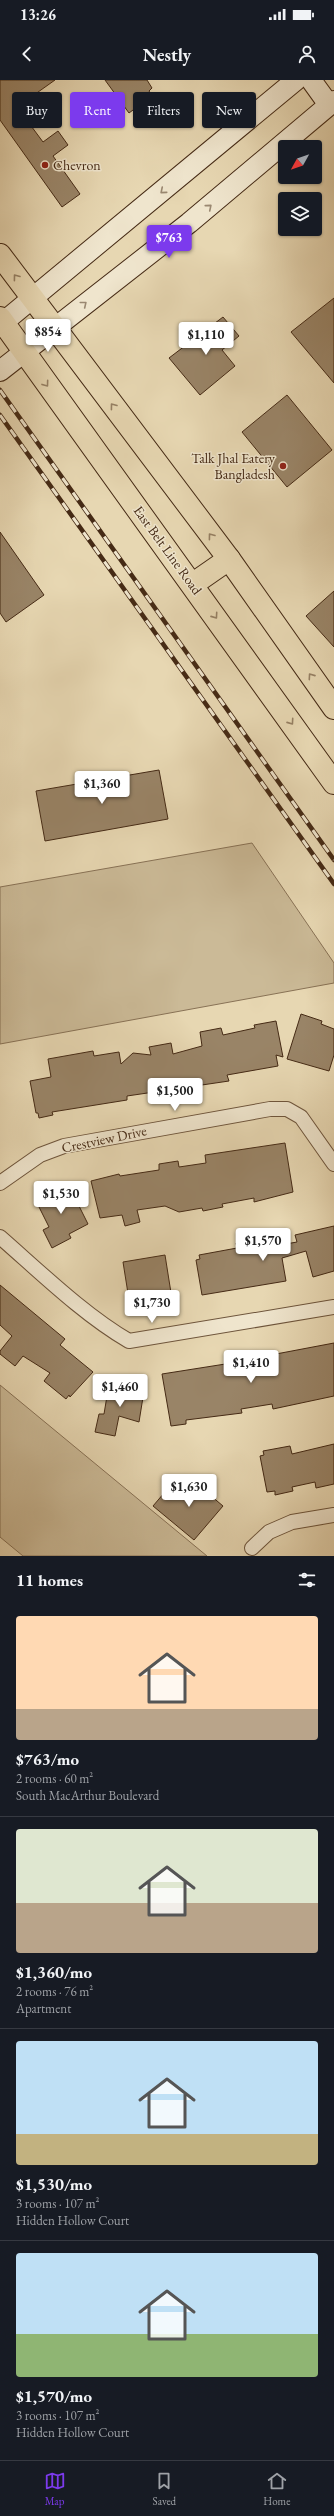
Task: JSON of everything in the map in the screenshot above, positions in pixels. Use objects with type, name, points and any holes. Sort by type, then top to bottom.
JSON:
[{"type":"main road","points":[[1,322],[32,299],[296,80]]},
{"type":"main road","points":[[0,371],[189,223],[331,103],[311,80]]},
{"type":"main road","points":[[0,255],[229,559],[334,708]]},
{"type":"main road","name":"East Belt Line Road","points":[[1,322],[193,584],[334,783]]},
{"type":"main road","points":[[193,584],[229,559]]},
{"type":"street","name":"Crestview Drive","points":[[0,1183],[40,1155],[64,1146],[270,1109],[288,1109],[301,1117],[334,1164]]},
{"type":"street","points":[[0,1237],[49,1280],[114,1332],[129,1341],[334,1307]]},
{"type":"street","points":[[252,1548],[269,1532],[292,1522],[334,1515]]},
{"type":"shaded area","points":[[252,843],[334,963],[334,983],[0,1044],[0,887]]},
{"type":"shaded area","points":[[0,1385],[207,1556],[23,1556],[0,1537]]},
{"type":"building","points":[[0,80],[55,80],[38,92],[12,92],[12,128],[33,128],[43,142],[58,131],[68,145],[53,156],[80,194],[62,207],[0,120]]},
{"type":"building","points":[[105,80],[147,80],[152,88],[150,92],[133,92],[133,110],[129,113],[125,108],[125,92],[114,92]]},
{"type":"building","points":[[334,298],[334,383],[291,332]]},
{"type":"building","points":[[223,317],[239,336],[222,350],[235,366],[200,395],[169,358]]},
{"type":"building","points":[[287,395],[332,450],[287,487],[242,432]]},
{"type":"building","points":[[0,532],[44,595],[6,622],[0,613]]},
{"type":"building","points":[[334,591],[334,647],[306,616]]},
{"type":"building","points":[[159,770],[168,819],[45,841],[36,791]]},
{"type":"building","points":[[301,1014],[322,1021],[321,1024],[334,1029],[334,1055],[329,1071],[287,1059]]},
{"type":"building","points":[[276,1021],[283,1057],[276,1055],[278,1066],[227,1075],[229,1081],[127,1096],[127,1100],[52,1112],[53,1115],[39,1118],[38,1113],[36,1113],[30,1081],[51,1077],[48,1059],[93,1051],[94,1056],[119,1052],[121,1064],[133,1053],[151,1055],[149,1047],[171,1043],[173,1054],[202,1046],[200,1032],[221,1028],[223,1035],[255,1028],[254,1025]]},
{"type":"building","points":[[285,1143],[293,1192],[254,1202],[254,1198],[222,1204],[223,1207],[203,1211],[202,1208],[179,1212],[165,1206],[137,1210],[140,1222],[125,1226],[122,1215],[100,1218],[91,1181],[119,1174],[120,1176],[159,1170],[159,1164],[178,1161],[179,1167],[206,1163],[205,1155]]},
{"type":"building","points":[[60,1186],[63,1191],[70,1188],[88,1224],[69,1234],[71,1238],[52,1248],[43,1230],[49,1227],[37,1203],[47,1196],[46,1193]]},
{"type":"building","points":[[334,1226],[334,1271],[313,1277],[306,1251],[282,1258],[286,1281],[202,1295],[196,1260],[200,1259],[199,1255],[237,1248],[236,1243],[258,1239],[259,1244],[269,1247],[297,1242],[295,1235]]},
{"type":"building","points":[[165,1255],[172,1299],[130,1306],[123,1262]]},
{"type":"building","points":[[0,1285],[65,1339],[60,1345],[93,1372],[70,1397],[69,1395],[66,1399],[44,1381],[50,1373],[23,1356],[15,1366],[0,1354],[0,1351],[12,1336],[0,1325]]},
{"type":"building","points":[[334,1343],[334,1396],[273,1409],[272,1404],[241,1409],[242,1413],[186,1420],[186,1424],[171,1426],[162,1374],[276,1356],[276,1354]]},
{"type":"building","points":[[109,1384],[144,1391],[139,1422],[119,1416],[115,1436],[95,1432],[99,1414],[104,1414]]},
{"type":"building","points":[[334,1444],[334,1484],[316,1488],[315,1482],[292,1487],[293,1491],[275,1495],[275,1491],[267,1492],[260,1456],[264,1455],[263,1451],[290,1446],[292,1454]]},
{"type":"building","points":[[191,1479],[223,1506],[194,1540],[153,1506],[170,1486],[178,1493]]},
{"type":"railway","points":[[0,390],[334,860]]},
{"type":"railway","points":[[0,415],[334,884]]},
{"type":"place","name":"Chevron","points":[[45,165]]},
{"type":"place","name":"Talk Jhal Eatery Bangladesh","points":[[283,466]]}]
